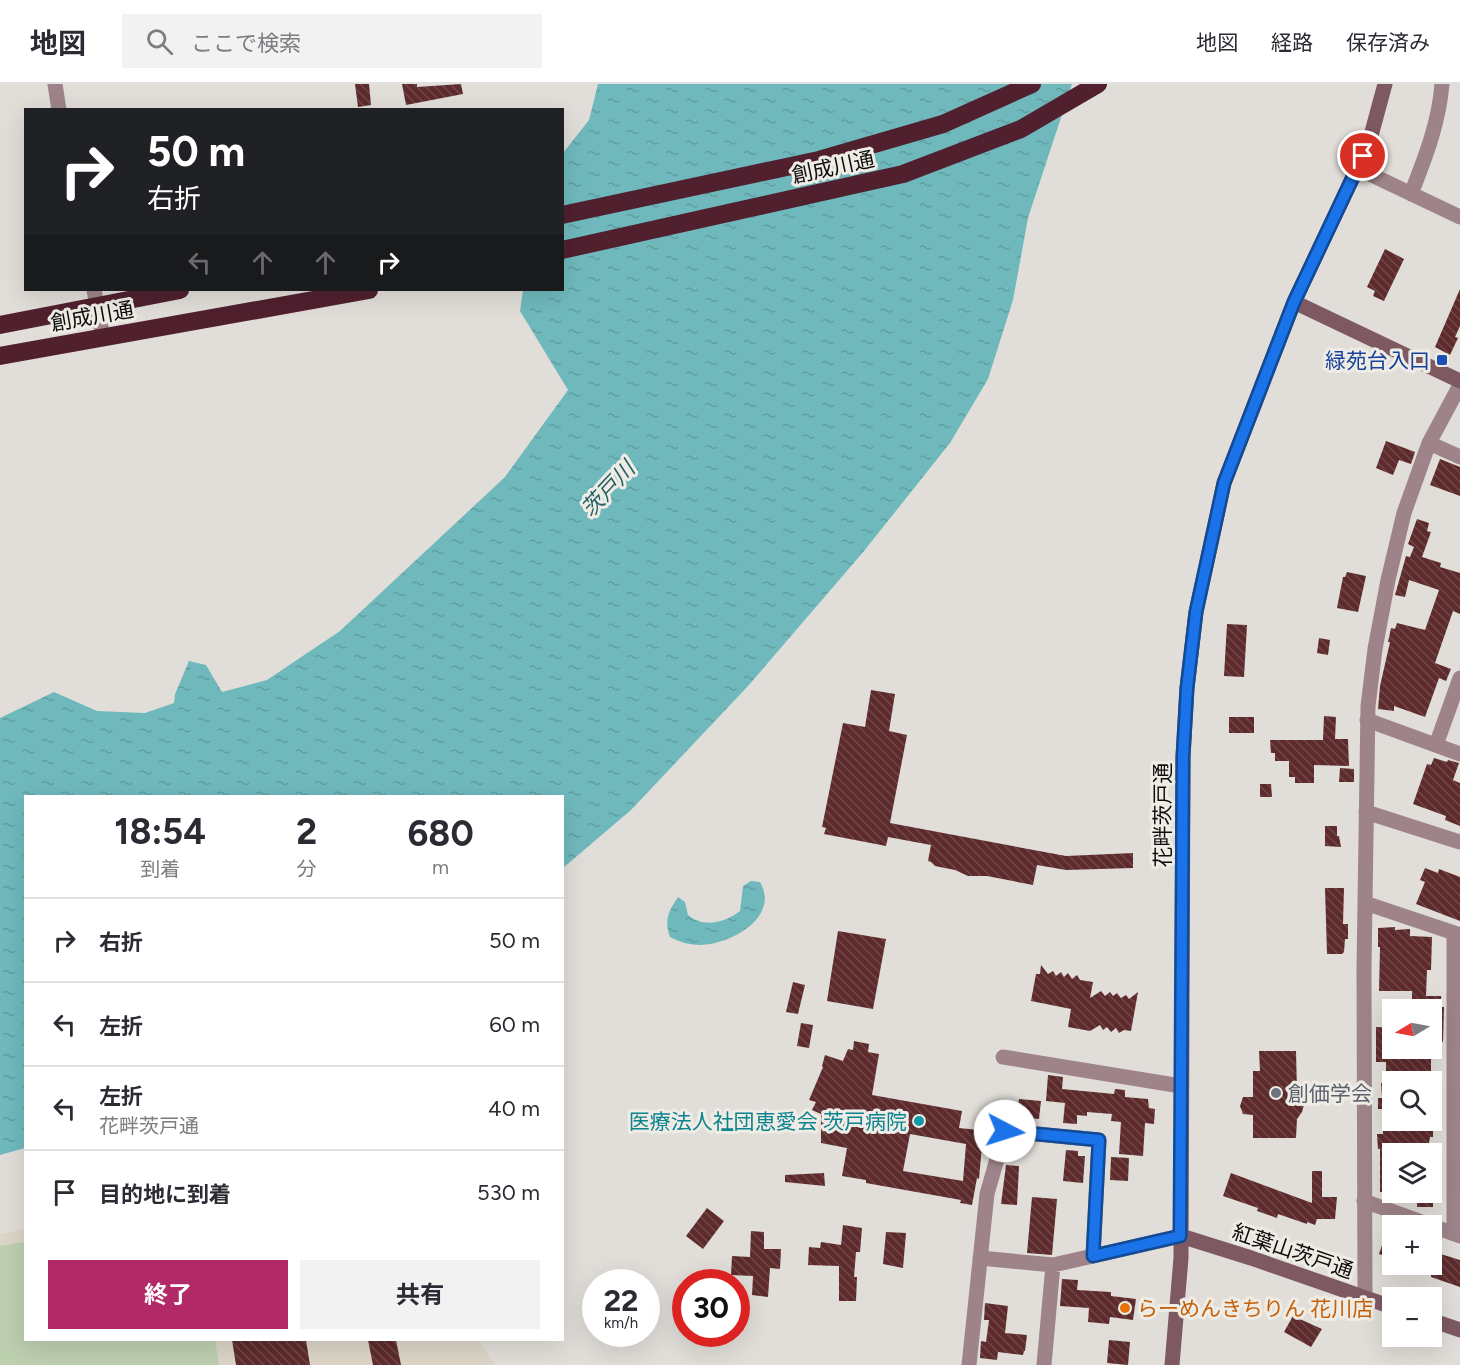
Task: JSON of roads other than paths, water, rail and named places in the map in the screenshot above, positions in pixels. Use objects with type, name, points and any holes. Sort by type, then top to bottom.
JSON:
[{"type":"highway","name":"創成川通","points":[[564,214],[819,160],[943,124],[1032,84]]},
{"type":"highway","name":"創成川通","points":[[564,250],[903,174],[1020,129],[1098,84]]},
{"type":"highway","name":"創成川通","points":[[0,325],[95,297],[168,291]]},
{"type":"highway","name":"創成川通","points":[[0,356],[363,291]]},
{"type":"main road","name":"花畔茨戸通","points":[[1172,1365],[1180,1269],[1183,756],[1187,688],[1196,612],[1224,483],[1294,302],[1369,143],[1385,84]]},
{"type":"main road","points":[[1294,302],[1460,383]]},
{"type":"main road","name":"紅葉山茨戸通","points":[[1180,1236],[1382,1303]]},
{"type":"main road","points":[[1442,1324],[1460,1330]]},
{"type":"street","points":[[55,84],[59,108]]},
{"type":"street","points":[[1411,194],[1434,128],[1442,84]]},
{"type":"street","points":[[1357,168],[1460,217]]},
{"type":"street","points":[[95,297],[103,337]]},
{"type":"street","points":[[1365,1297],[1367,720],[1375,650],[1404,513],[1429,443],[1460,383]]},
{"type":"street","points":[[1429,443],[1460,457]]},
{"type":"street","points":[[1436,745],[1460,678]]},
{"type":"street","points":[[1367,720],[1460,754]]},
{"type":"street","points":[[1366,812],[1460,842]]},
{"type":"street","points":[[1364,1201],[1457,1235],[1457,934],[1365,903]]},
{"type":"street","points":[[1003,1057],[1181,1086]]},
{"type":"street","points":[[969,1365],[987,1194],[1005,1131],[1099,1140],[1093,1256]]},
{"type":"street","points":[[980,1258],[1053,1265],[1180,1236]]},
{"type":"street","points":[[1044,1365],[1053,1265]]},
{"type":"water","name":"茨戸川","points":[[598,84],[1072,84],[1028,218],[1013,300],[988,379],[950,443],[864,551],[748,686],[631,810],[564,867],[564,795],[24,795],[24,1148],[0,1155],[0,718],[54,692],[97,711],[145,713],[174,703],[175,694],[189,661],[206,665],[222,692],[267,680],[340,631],[505,477],[568,390],[520,311],[523,291],[564,291],[564,152],[589,120]]},
{"type":"water","points":[[751,881],[760,882],[764,895],[764,906],[750,926],[739,934],[726,940],[701,945],[681,942],[670,937],[667,926],[668,917],[678,897],[685,902],[688,915],[694,919],[707,923],[721,921],[740,911],[743,886]]},
{"type":"place","name":"緑苑台入口","points":[[1442,360]]},
{"type":"place","name":"創価学会","points":[[1276,1093]]},
{"type":"place","name":"医療法人社団恵愛会 茨戸病院","points":[[919,1121]]},
{"type":"place","name":"らーめんきちりん 花川店","points":[[1125,1308]]}]
